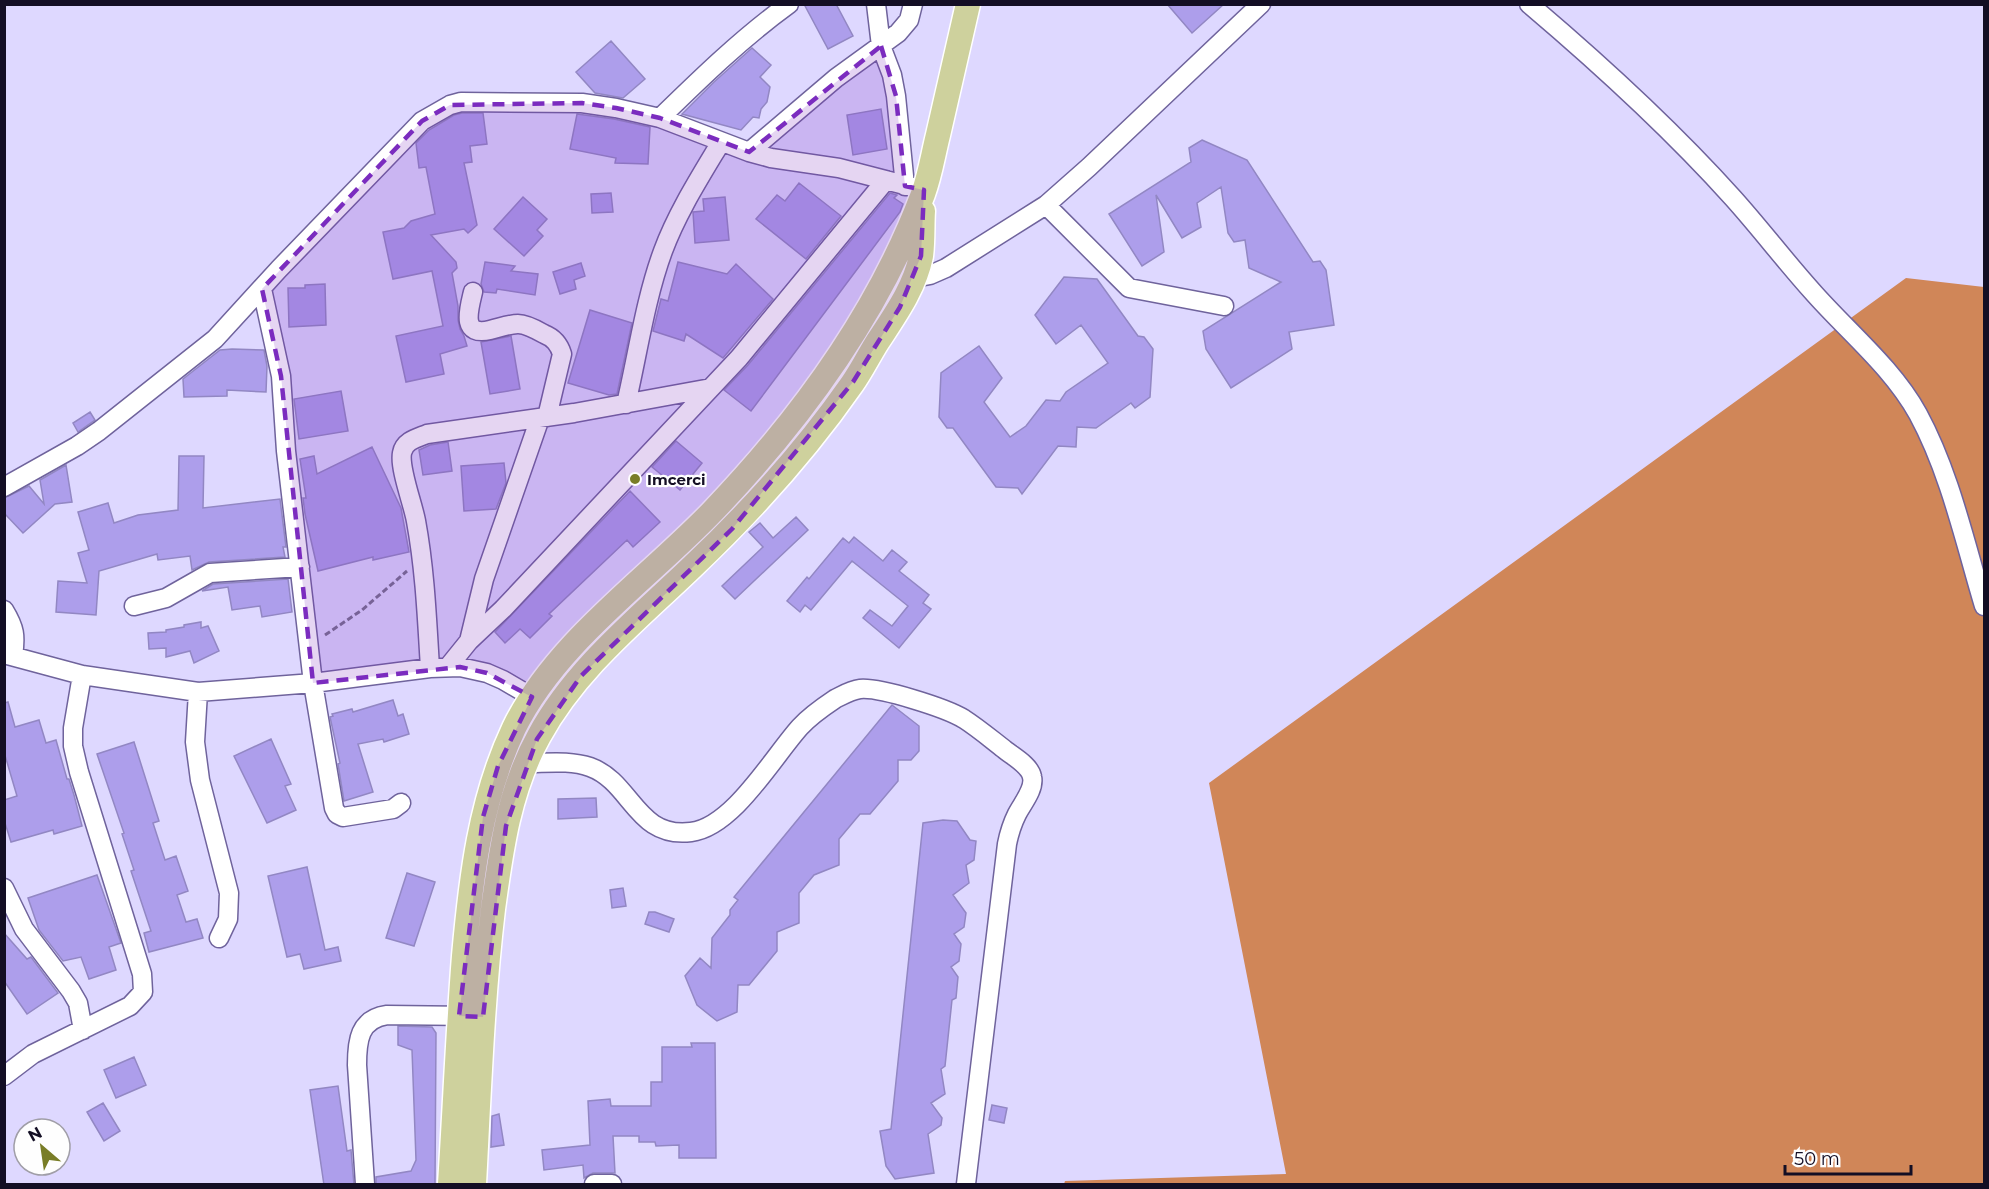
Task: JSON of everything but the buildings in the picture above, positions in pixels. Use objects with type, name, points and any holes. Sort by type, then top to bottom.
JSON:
[{"type":"main road","points":[[474,1185],[471,1016],[466,928],[483,817],[498,766],[516,725],[532,697],[561,659],[602,616],[713,511],[801,409],[833,367],[879,292],[903,243],[915,188],[968,4]]},
{"type":"main road","points":[[450,1185],[471,1016],[490,935],[504,838],[512,803],[537,739],[553,712],[581,676],[620,634],[732,529],[821,425],[853,382],[900,307],[914,278],[921,256],[915,188]]},
{"type":"street","points":[[660,118],[714,65],[789,4]]},
{"type":"street","points":[[4,487],[99,431],[215,339],[422,121],[450,105],[461,102],[582,103],[616,108],[660,118],[721,142],[771,158],[839,168],[915,188],[892,75],[880,46],[876,4]]},
{"type":"street","points":[[749,152],[836,78],[898,33],[909,20],[913,4]]},
{"type":"street","points":[[914,278],[930,275],[946,268],[1046,205],[1262,4]]},
{"type":"street","points":[[1529,4],[1641,103],[1683,146],[1732,197],[1812,292],[1884,368],[1907,396],[1927,431],[1941,465],[1984,606]]},
{"type":"street","points":[[626,404],[651,290],[663,250],[683,206],[721,142]]},
{"type":"street","points":[[439,668],[511,601],[711,388],[767,326],[886,180]]},
{"type":"street","points":[[1046,205],[1130,288],[1224,306]]},
{"type":"street","points":[[262,289],[281,376],[286,451],[313,683],[330,791],[336,813],[343,817],[393,809],[401,803]]},
{"type":"street","points":[[469,641],[484,579],[543,417],[562,354],[559,346],[547,335],[520,324],[488,331],[472,328],[468,324],[468,319],[473,292]]},
{"type":"street","points":[[439,668],[416,520],[403,467],[402,453],[406,445],[413,439],[427,434],[626,404],[711,388]]},
{"type":"street","points":[[135,606],[166,598],[210,573],[300,567]]},
{"type":"street","points":[[4,610],[11,620],[16,636],[9,655],[82,675],[198,692],[313,683],[439,668],[475,669],[532,697],[553,712]]},
{"type":"street","points":[[6,1071],[33,1054],[130,1006],[143,992],[142,974],[73,746],[73,728],[82,675]]},
{"type":"street","points":[[527,763],[575,763],[590,767],[607,777],[656,827],[676,832],[697,831],[713,825],[730,812],[783,746],[810,717],[837,698],[862,689],[879,691],[951,712],[964,719],[1022,764],[1031,773],[1032,783],[1012,825],[1007,844],[966,1185]]},
{"type":"street","points":[[198,692],[195,742],[200,780],[229,893],[228,919],[219,938]]},
{"type":"street","points":[[4,888],[24,929],[78,1003],[83,1030]]},
{"type":"street","points":[[365,1185],[357,1065],[357,1047],[362,1031],[380,1016],[471,1016]]},
{"type":"street","points":[[594,1185],[612,1185]]},
{"type":"path","points":[[309,646],[362,610],[421,557]]},
{"type":"highlighted area","points":[[881,46],[896,96],[905,186],[924,190],[921,256],[900,307],[853,382],[732,529],[581,676],[537,739],[506,826],[483,1017],[459,1016],[483,817],[498,766],[532,697],[487,673],[460,667],[313,683],[281,376],[262,289],[422,121],[450,105],[582,103],[616,108],[660,118],[749,152]]},
{"type":"shaded area","points":[[1906,278],[1984,287],[1984,1184],[1064,1184],[1065,1181],[1286,1174],[1209,783]]},
{"type":"place","name":"Imcerci","points":[[635,479]]}]
